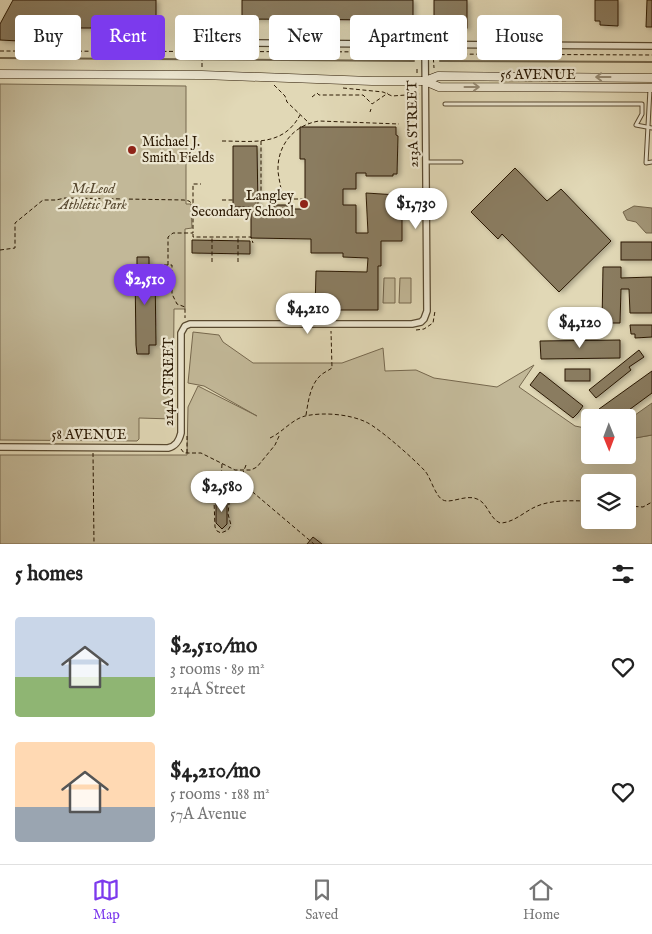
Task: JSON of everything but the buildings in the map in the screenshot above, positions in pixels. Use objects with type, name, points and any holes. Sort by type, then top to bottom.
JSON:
[{"type":"main road","name":"56 AVENUE","points":[[0,74],[194,75],[425,81],[439,87],[651,87]]},
{"type":"main road","name":"56 AVENUE","points":[[425,81],[438,76],[652,78]]},
{"type":"street","points":[[259,43],[350,44]]},
{"type":"street","points":[[467,45],[652,46]]},
{"type":"street","name":"213A STREET","points":[[188,322],[403,324],[421,322],[424,319],[426,311],[425,60]]},
{"type":"street","name":"214A STREET","points":[[176,444],[181,433],[181,333],[188,322]]},
{"type":"street","name":"58 AVENUE","points":[[0,447],[168,448],[176,444]]},
{"type":"lane","points":[[651,87],[650,128],[646,162],[652,162]]},
{"type":"lane","points":[[445,104],[642,104],[642,114],[636,125],[650,128]]},
{"type":"lane","points":[[426,162],[461,162]]},
{"type":"path","points":[[0,51],[175,52]]},
{"type":"path","points":[[259,52],[350,52]]},
{"type":"path","points":[[434,68],[433,52],[437,54],[652,55]]},
{"type":"path","points":[[202,60],[202,66]]},
{"type":"path","points":[[273,85],[285,96],[287,102],[300,116],[309,122]]},
{"type":"path","points":[[344,88],[388,93],[392,96],[417,94]]},
{"type":"path","points":[[312,97],[317,92],[319,95],[363,95],[372,104],[388,93]]},
{"type":"path","points":[[222,141],[261,141],[279,138],[294,125],[300,116]]},
{"type":"path","points":[[368,123],[369,119]]},
{"type":"path","points":[[283,201],[278,168],[284,146],[289,136],[297,128],[309,122],[319,121],[399,124]]},
{"type":"path","points":[[294,125],[297,128]]},
{"type":"path","points":[[286,133],[289,136]]},
{"type":"path","points":[[261,141],[261,199],[283,201],[304,199]]},
{"type":"path","points":[[201,184],[193,184],[193,237],[251,237],[253,243]]},
{"type":"path","points":[[0,250],[15,248],[15,223],[43,200],[65,198],[184,200],[194,205]]},
{"type":"path","points":[[222,200],[233,200]]},
{"type":"path","points":[[168,265],[168,237],[173,233],[193,233]]},
{"type":"path","points":[[212,237],[212,262]]},
{"type":"path","points":[[238,237],[238,262]]},
{"type":"path","points":[[151,265],[172,265],[172,294],[177,304],[185,307],[188,322]]},
{"type":"path","points":[[408,330],[428,327],[433,323],[436,311]]},
{"type":"path","points":[[306,416],[315,382],[332,368],[331,329]]},
{"type":"path","points":[[270,438],[280,433],[293,422],[306,416],[338,416],[368,423],[425,471],[442,500],[476,498],[484,504],[500,523],[511,521],[543,504],[581,501]]},
{"type":"path","points":[[176,444],[184,453],[200,453],[235,470],[243,471],[257,467],[275,445],[280,433]]},
{"type":"path","points":[[187,436],[187,453]]},
{"type":"path","points":[[93,447],[94,544]]},
{"type":"path","points":[[222,463],[221,480],[215,498],[215,527],[219,532],[225,532],[231,526],[228,514],[231,483],[242,474]]},
{"type":"path","points":[[246,465],[242,474],[242,484],[314,544]]},
{"type":"path","points":[[221,480],[233,481]]},
{"type":"path","points":[[215,498],[218,498],[220,495],[229,502]]},
{"type":"path","points":[[636,507],[643,507],[652,502]]},
{"type":"green space","name":"McLeod Athletic Park","points":[[0,84],[186,86],[186,204],[191,204],[192,228],[185,229],[185,309],[174,309],[173,419],[139,418],[139,439],[137,441],[0,440]]},
{"type":"green space","points":[[384,278],[395,278],[395,303],[383,303]]},
{"type":"green space","points":[[400,278],[411,278],[411,303],[399,303]]},
{"type":"green space","points":[[193,332],[219,335],[223,342],[253,363],[342,363],[383,348],[385,371],[416,370],[434,378],[497,387],[534,365],[519,387],[575,426],[581,427],[581,464],[636,464],[636,438],[652,435],[652,544],[0,544],[0,455],[187,455],[188,407],[198,386],[257,416],[204,386],[188,383]]},
{"type":"shaded area","points":[[634,206],[652,208],[652,233],[646,233],[636,222],[627,220],[623,212]]},
{"type":"shaded area","points":[[652,403],[652,435],[636,438],[636,414]]},
{"type":"waterway","points":[[0,58],[414,61]]},
{"type":"waterway","points":[[440,61],[652,62]]},
{"type":"place","name":"Michael J. Smith Fields","points":[[132,150]]},
{"type":"place","name":"Langley Secondary School","points":[[304,204]]}]
